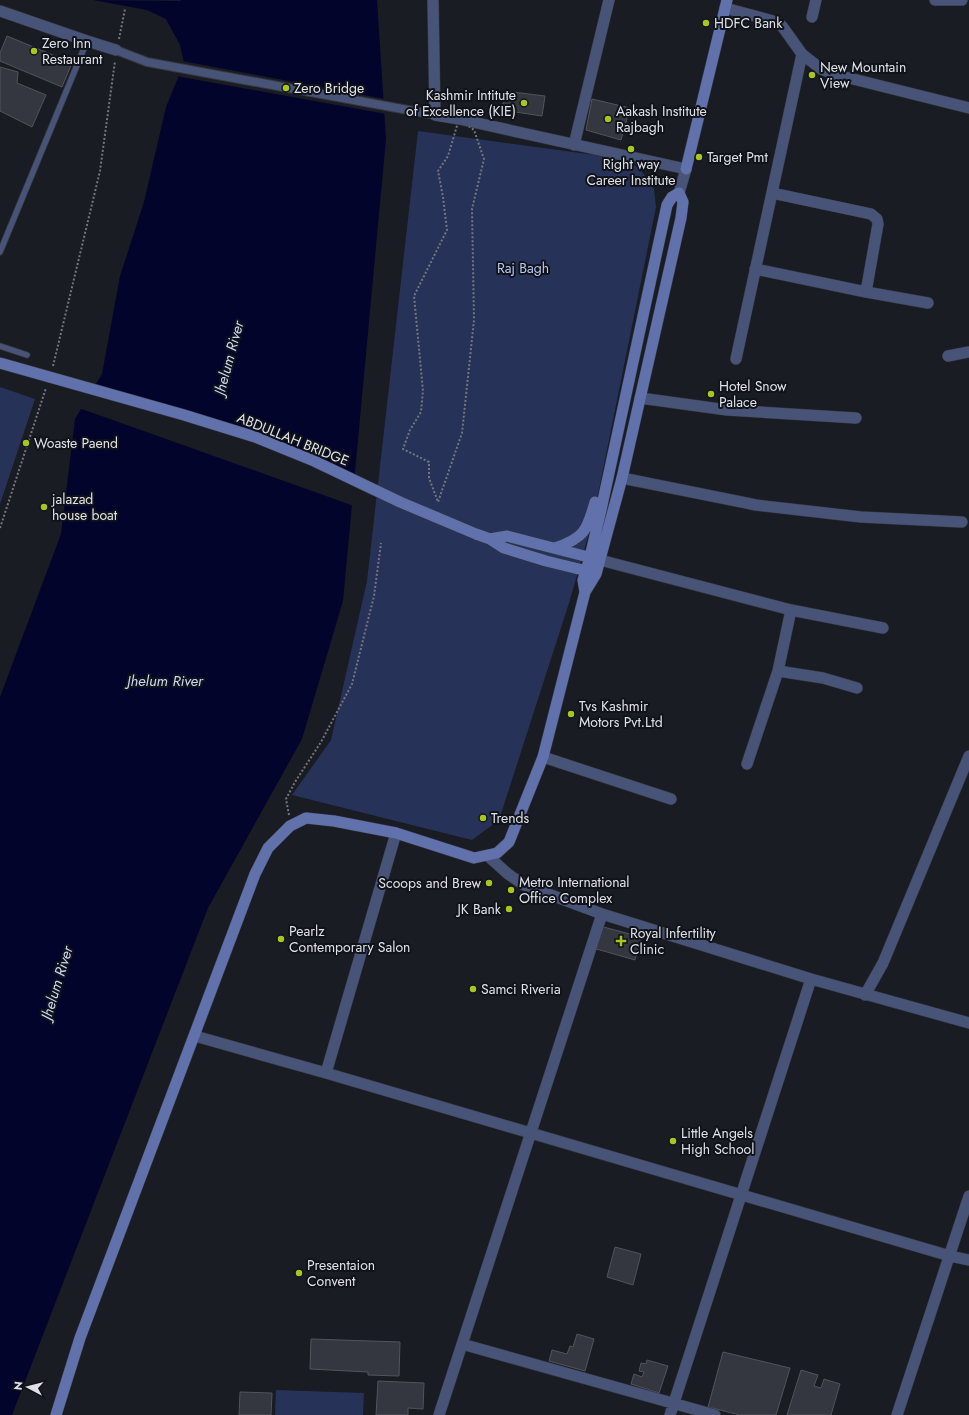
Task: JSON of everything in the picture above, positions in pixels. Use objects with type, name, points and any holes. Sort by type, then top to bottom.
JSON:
[{"type":"main road","points":[[686,169],[726,4]]},
{"type":"main road","points":[[56,1415],[80,1338],[255,874],[268,848],[290,826],[306,818],[334,821],[396,833],[474,858],[497,853],[508,842],[542,757],[585,592],[583,580],[591,572],[622,478],[681,218],[683,202],[679,193],[669,200],[667,205],[616,438],[595,559]]},
{"type":"main road","name":"ABDULLAH BRIDGE","points":[[0,363],[184,415],[255,437],[302,456],[400,502],[490,539],[504,548],[546,561],[591,572]]},
{"type":"main road","points":[[555,548],[578,538],[589,522],[609,452],[616,438]]},
{"type":"main road","points":[[490,539],[508,536],[595,559]]},
{"type":"street","points":[[430,114],[433,0]]},
{"type":"street","points":[[574,145],[609,0]]},
{"type":"street","points":[[812,17],[816,0]]},
{"type":"street","points":[[935,0],[962,0]]},
{"type":"street","points":[[726,4],[773,21],[782,26],[802,54],[821,69],[837,75],[969,108]]},
{"type":"street","points":[[0,11],[147,62],[459,119],[686,169],[679,193]]},
{"type":"street","points":[[736,359],[802,54]]},
{"type":"street","points":[[772,193],[875,216],[878,224],[866,292]]},
{"type":"street","points":[[755,269],[928,303]]},
{"type":"street","points":[[948,356],[969,352]]},
{"type":"street","points":[[640,398],[727,410],[856,418]]},
{"type":"street","points":[[622,478],[756,505],[861,517],[962,522]]},
{"type":"street","points":[[595,559],[791,610],[883,628]]},
{"type":"street","points":[[747,764],[778,671],[791,610]]},
{"type":"street","points":[[778,671],[823,678],[858,688]]},
{"type":"street","points":[[865,995],[883,963],[969,756]]},
{"type":"street","points":[[542,757],[671,799]]},
{"type":"street","points":[[326,1073],[396,833]]},
{"type":"street","points":[[488,856],[508,874],[524,885],[602,914],[811,979],[969,1023]]},
{"type":"street","points":[[439,1415],[602,914]]},
{"type":"street","points":[[670,1415],[811,979]]},
{"type":"street","points":[[195,1036],[950,1256],[969,1260]]},
{"type":"street","points":[[897,1415],[969,1196]]},
{"type":"street","points":[[462,1344],[715,1415]]},
{"type":"lane","points":[[0,252],[87,42]]},
{"type":"lane","points":[[0,346],[27,355]]},
{"type":"path","points":[[51,371],[56,357],[100,172],[116,50],[125,9]]},
{"type":"path","points":[[459,119],[474,130],[484,159],[472,209],[474,320],[462,433],[438,502],[429,478],[429,462],[403,449],[410,430],[421,412],[423,391],[414,296],[447,230],[438,171],[448,156],[459,119]]},
{"type":"path","points":[[0,528],[47,385]]},
{"type":"path","points":[[290,826],[286,799],[295,782],[321,742],[352,684],[374,596],[381,543]]},
{"type":"green space","name":"Raj Bagh","points":[[418,131],[625,159],[640,169],[654,189],[656,207],[593,519],[569,603],[499,820],[472,840],[292,795],[331,740],[367,581]]},
{"type":"green space","points":[[0,387],[35,399],[0,504]]},
{"type":"green space","points":[[276,1390],[364,1393],[363,1415],[275,1415]]},
{"type":"water","name":"Jhelum River","points":[[93,0],[377,0],[386,139],[343,601],[302,739],[208,908],[12,1415],[0,1415],[0,697],[61,534],[75,419],[102,374],[120,276],[144,202],[166,107],[184,63],[180,45],[166,19],[147,10]]},
{"type":"pier","name":"Zero Bridge","points":[[182,61],[385,99],[386,114],[176,76]]},
{"type":"pier","points":[[93,385],[356,479],[354,506],[79,408]]},
{"type":"building","points":[[7,36],[72,63],[62,87],[0,61],[0,53]]},
{"type":"building","points":[[0,67],[18,72],[17,83],[46,95],[32,127],[0,111]]},
{"type":"building","name":"Kashmir Intitute of Excellence (KIE)","points":[[505,91],[545,96],[542,116],[502,110]]},
{"type":"building","name":"Aakash Institute Rajbagh","points":[[592,99],[630,108],[621,140],[586,130]]},
{"type":"building","points":[[600,926],[641,937],[635,960],[593,948]]},
{"type":"building","points":[[615,1247],[641,1254],[633,1285],[607,1277]]},
{"type":"building","points":[[577,1334],[594,1339],[585,1371],[549,1361],[552,1350],[567,1354],[570,1346],[573,1347]]},
{"type":"building","points":[[311,1339],[400,1342],[399,1376],[368,1375],[368,1372],[310,1369]]},
{"type":"building","points":[[723,1352],[790,1368],[776,1415],[740,1415],[708,1407]]},
{"type":"building","points":[[647,1360],[668,1366],[659,1393],[631,1384],[634,1374],[642,1377],[644,1372],[639,1371],[641,1363],[646,1364]]},
{"type":"building","points":[[801,1370],[818,1375],[814,1386],[821,1388],[824,1379],[840,1384],[831,1415],[787,1415]]},
{"type":"building","points":[[378,1381],[424,1383],[423,1409],[408,1408],[408,1415],[376,1415]]},
{"type":"building","points":[[240,1392],[272,1393],[271,1415],[239,1415]]},
{"type":"place","name":"HDFC Bank","points":[[706,23]]},
{"type":"place","name":"Zero Inn Restaurant","points":[[34,51]]},
{"type":"place","name":"New Mountain View","points":[[812,75]]},
{"type":"place","name":"Zero Bridge","points":[[286,88]]},
{"type":"place","name":"Kashmir Intitute of Excellence (KIE)","points":[[524,103]]},
{"type":"place","name":"Aakash Institute Rajbagh","points":[[608,119]]},
{"type":"place","name":"Right way Career Institute","points":[[631,149]]},
{"type":"place","name":"Target Pmt","points":[[699,157]]},
{"type":"place","name":"Hotel Snow Palace","points":[[711,394]]},
{"type":"place","name":"Woaste Paend","points":[[26,443]]},
{"type":"place","name":"jalazad house boat","points":[[44,507]]},
{"type":"place","name":"Tvs Kashmir Motors Pvt.Ltd","points":[[571,714]]},
{"type":"place","name":"Trends","points":[[483,818]]},
{"type":"place","name":"Scoops and Brew","points":[[489,883]]},
{"type":"place","name":"Metro International Office Complex","points":[[511,890]]},
{"type":"place","name":"JK Bank","points":[[509,909]]},
{"type":"place","name":"Pearlz Contemporary Salon","points":[[281,939]]},
{"type":"place","name":"Royal Infertility Clinic","points":[[621,941]]},
{"type":"place","name":"Samci Riveria","points":[[473,989]]},
{"type":"place","name":"Little Angels High School","points":[[673,1141]]},
{"type":"place","name":"Presentaion Convent","points":[[299,1273]]}]
